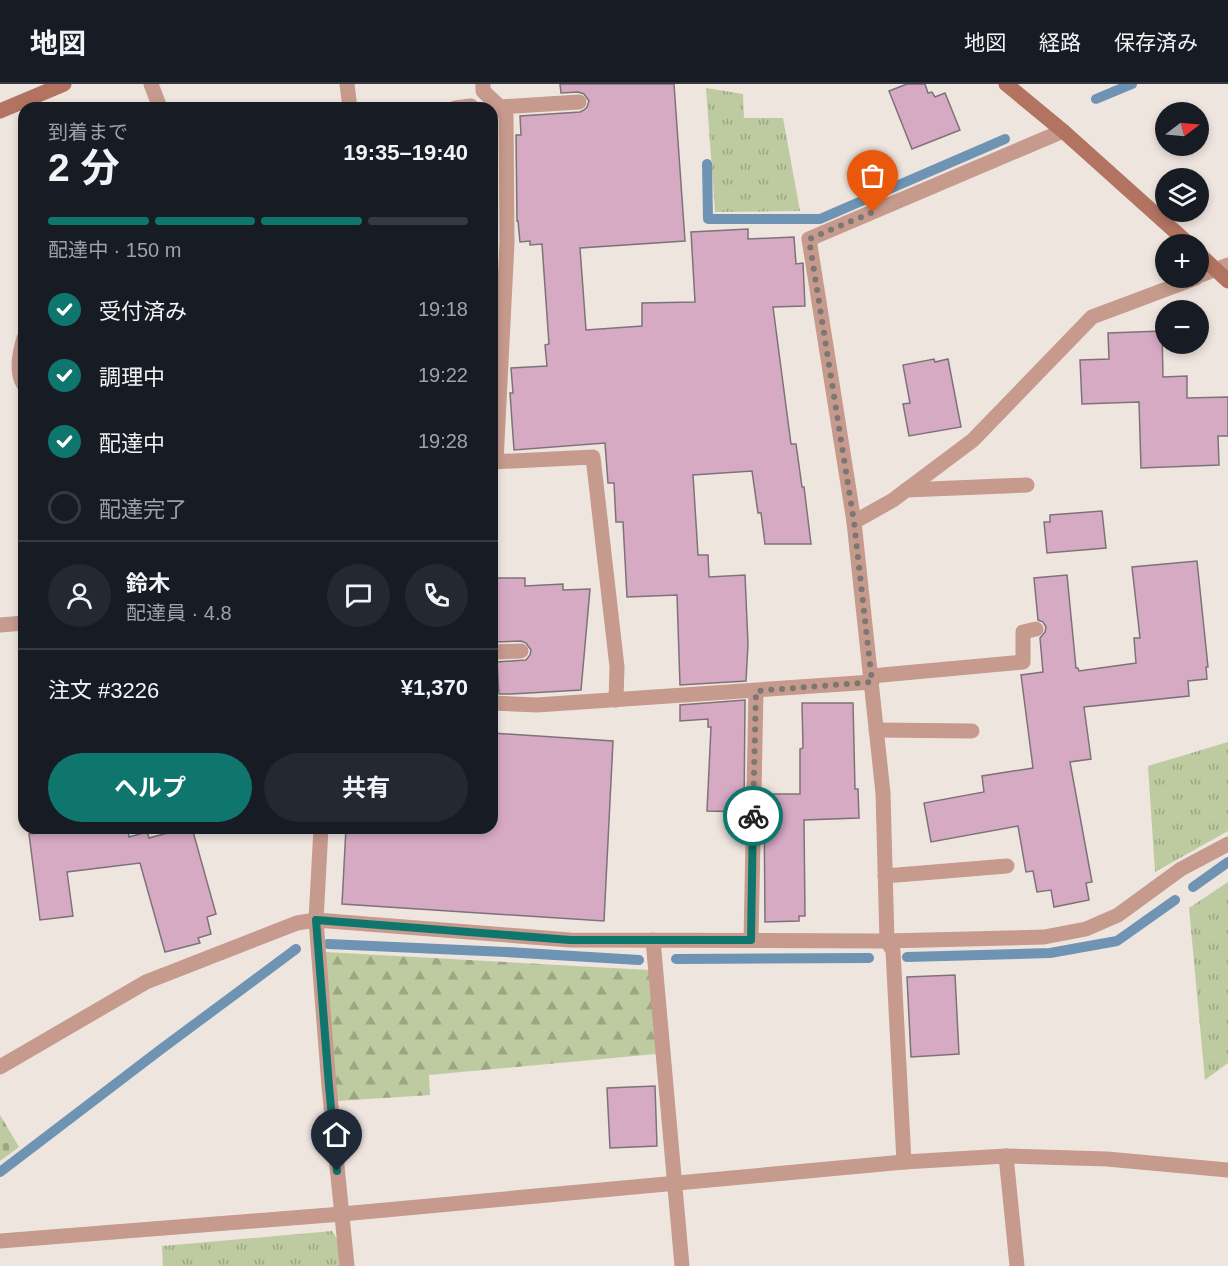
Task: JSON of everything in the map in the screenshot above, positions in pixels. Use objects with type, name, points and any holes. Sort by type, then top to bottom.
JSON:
[{"type":"street","points":[[21,102],[64,84]]},
{"type":"street","points":[[151,84],[158,102]]},
{"type":"street","points":[[347,84],[349,102]]},
{"type":"street","points":[[483,84],[483,91],[495,102]]},
{"type":"street","points":[[1006,84],[1063,131],[1178,234]]},
{"type":"street","points":[[501,107],[579,102]]},
{"type":"street","points":[[0,111],[18,103]]},
{"type":"street","points":[[498,104],[506,116],[507,243],[498,395]]},
{"type":"street","points":[[904,1162],[893,951],[887,940],[883,792],[854,522],[809,239],[1063,131]]},
{"type":"street","points":[[1222,267],[1228,280]]},
{"type":"street","points":[[854,522],[893,500],[973,440],[1092,317],[1168,288]]},
{"type":"street","points":[[498,462],[593,457],[617,667],[616,700]]},
{"type":"street","points":[[906,490],[1027,485]]},
{"type":"street","points":[[0,625],[18,624]]},
{"type":"street","points":[[498,704],[537,705],[756,691],[1023,662],[1023,632],[1036,629]]},
{"type":"street","points":[[498,652],[521,651]]},
{"type":"street","points":[[751,940],[756,691]]},
{"type":"street","points":[[876,730],[972,731]]},
{"type":"street","points":[[321,834],[316,920],[329,1086],[347,1266]]},
{"type":"street","points":[[0,1066],[146,982],[297,923],[316,920],[570,940],[887,940],[1044,937],[1086,929],[1118,915],[1181,870],[1228,844]]},
{"type":"street","points":[[885,876],[1007,866]]},
{"type":"street","points":[[653,940],[682,1266]]},
{"type":"street","points":[[0,1241],[342,1214],[904,1162],[1006,1156],[1107,1159],[1228,1170]]},
{"type":"street","points":[[1006,1156],[1017,1266]]},
{"type":"green space","points":[[706,88],[743,94],[744,118],[783,118],[800,211],[715,212]]},
{"type":"green space","points":[[1228,742],[1228,831],[1155,872],[1148,766]]},
{"type":"green space","points":[[1228,882],[1228,1063],[1205,1080],[1189,908]]},
{"type":"green space","points":[[325,952],[649,970],[656,1054],[429,1075],[430,1095],[337,1101]]},
{"type":"green space","points":[[0,1115],[19,1147],[0,1161]]},
{"type":"green space","points":[[332,1231],[340,1243],[342,1266],[163,1266],[162,1246]]},
{"type":"building","points":[[560,84],[674,84],[685,241],[580,248],[586,330],[642,326],[642,303],[695,302],[691,232],[748,229],[748,239],[794,237],[796,264],[803,263],[805,306],[773,307],[791,444],[796,444],[811,544],[765,544],[752,471],[693,475],[698,555],[708,555],[709,577],[745,575],[748,644],[746,681],[680,685],[677,595],[627,597],[623,522],[616,522],[614,483],[608,483],[605,443],[514,450],[510,393],[513,393],[511,368],[547,366],[545,345],[549,344],[542,244],[530,245],[530,241],[520,242],[517,221],[516,135],[521,135],[520,116],[580,112],[587,107],[589,101],[584,94],[561,93]]},
{"type":"building","points":[[907,84],[925,84],[928,93],[932,92],[935,97],[945,93],[960,130],[912,149],[889,91]]},
{"type":"building","points":[[1155,331],[1155,354],[1162,354],[1163,377],[1187,376],[1187,398],[1228,397],[1228,436],[1218,436],[1219,465],[1141,468],[1139,402],[1082,404],[1080,360],[1109,359],[1108,333]]},
{"type":"building","points":[[934,359],[935,362],[948,359],[961,427],[909,436],[903,404],[910,403],[903,365]]},
{"type":"building","points":[[1102,511],[1106,548],[1047,553],[1044,522],[1050,522],[1050,515]]},
{"type":"building","points":[[1197,561],[1208,667],[1206,667],[1207,679],[1188,681],[1189,696],[1084,707],[1091,759],[1070,762],[1092,882],[1086,883],[1089,900],[1054,907],[1051,890],[1037,892],[1033,871],[1026,872],[1018,826],[931,842],[924,803],[984,792],[982,776],[1033,768],[1021,675],[1043,672],[1040,638],[1046,627],[1038,620],[1034,578],[1067,575],[1076,668],[1079,671],[1136,663],[1134,638],[1140,638],[1132,567]]},
{"type":"building","points":[[498,578],[525,578],[525,586],[563,584],[563,590],[590,589],[581,690],[499,694],[498,662],[526,660],[530,655],[531,650],[526,643],[498,642]]},
{"type":"building","points":[[745,700],[744,812],[707,811],[711,727],[708,727],[708,719],[680,721],[680,705]]},
{"type":"building","points":[[802,703],[853,703],[855,789],[858,789],[859,818],[804,820],[805,916],[799,916],[799,921],[765,922],[764,794],[800,794],[800,749],[803,748]]},
{"type":"building","points":[[498,733],[613,741],[604,921],[342,904],[346,834],[498,834]]},
{"type":"building","points":[[29,834],[129,834],[129,837],[148,834],[149,838],[164,834],[194,834],[216,914],[207,917],[211,934],[198,938],[200,943],[165,952],[140,863],[67,872],[73,916],[40,920]]},
{"type":"building","points":[[955,975],[959,1054],[911,1057],[907,977]]},
{"type":"building","points":[[655,1086],[657,1146],[610,1148],[607,1088]]},
{"type":"waterway","points":[[1096,99],[1132,84]]},
{"type":"waterway","points":[[707,164],[708,219],[820,219],[1005,139]]},
{"type":"waterway","points":[[1193,887],[1228,862]]},
{"type":"waterway","points":[[907,957],[1050,953],[1117,941],[1175,900]]},
{"type":"waterway","points":[[328,944],[639,960]]},
{"type":"waterway","points":[[0,1172],[296,949]]},
{"type":"waterway","points":[[676,959],[869,958]]},
{"type":"way so far","points":[[753,816],[756,691],[872,682],[854,522],[809,239],[873,212]]},
{"type":"route","points":[[337,1171],[316,920],[570,940],[751,940],[753,816]]}]
